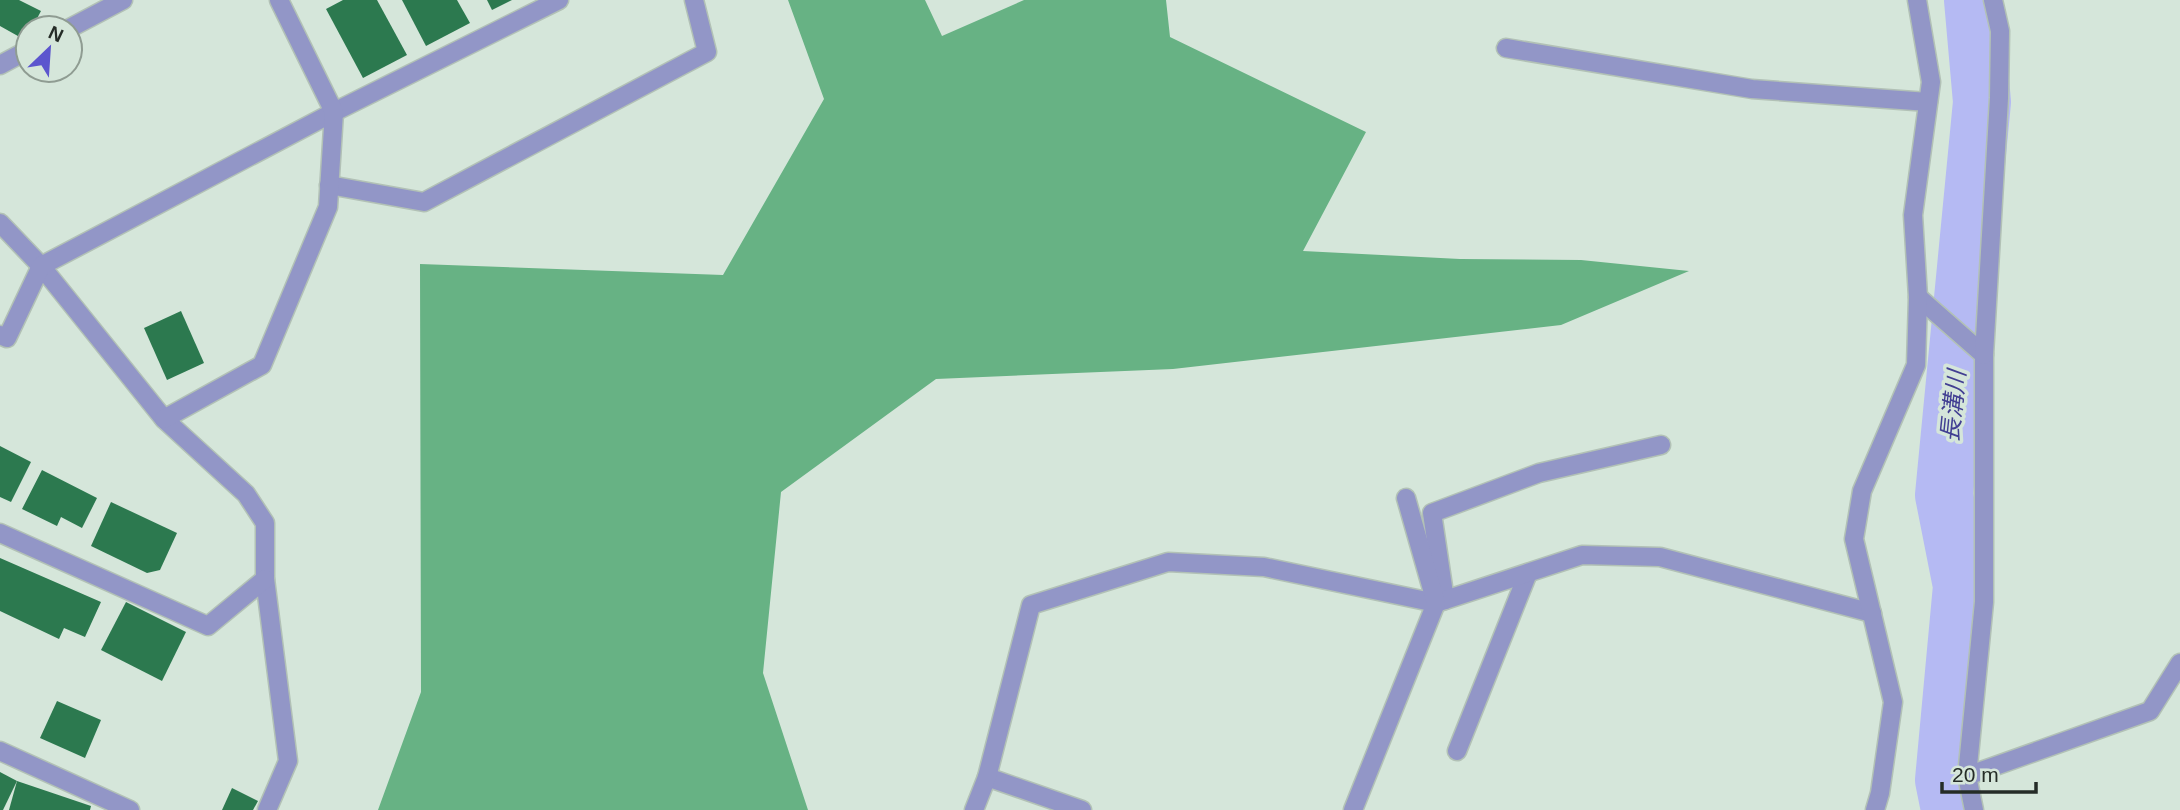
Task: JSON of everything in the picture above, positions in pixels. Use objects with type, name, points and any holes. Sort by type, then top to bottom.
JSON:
[{"type":"street","points":[[84,20],[122,0]]},
{"type":"street","points":[[164,419],[262,365],[328,208],[334,112],[279,0]]},
{"type":"street","points":[[0,335],[7,338],[41,266],[334,112],[559,0]]},
{"type":"street","points":[[330,186],[424,202],[707,52],[694,0]]},
{"type":"street","points":[[1875,810],[1894,702],[1854,539],[1862,491],[1916,365],[1918,297],[1913,215],[1931,82],[1917,0]]},
{"type":"street","points":[[1974,810],[1967,776],[1984,602],[1984,355],[1999,84],[2000,31],[1993,0]]},
{"type":"street","points":[[1506,48],[1752,89],[1928,102]]},
{"type":"street","points":[[0,223],[41,266],[164,419],[246,494],[265,523],[265,579],[288,761],[267,810]]},
{"type":"street","points":[[1918,297],[1984,355]]},
{"type":"street","points":[[1353,810],[1440,601],[1432,513],[1539,473],[1661,445]]},
{"type":"street","points":[[1406,498],[1440,601]]},
{"type":"street","points":[[0,533],[208,626],[265,579]]},
{"type":"street","points":[[974,810],[987,777],[1031,605],[1168,562],[1264,567],[1440,601],[1582,555],[1660,557],[1872,613]]},
{"type":"street","points":[[1457,751],[1528,573]]},
{"type":"street","points":[[1967,776],[2150,711],[2180,663]]},
{"type":"street","points":[[0,751],[130,810]]},
{"type":"street","points":[[987,777],[1082,810]]},
{"type":"green space","points":[[788,0],[925,0],[942,36],[1024,0],[1166,0],[1170,37],[1366,132],[1303,251],[1460,259],[1581,260],[1689,271],[1561,325],[1173,369],[936,379],[781,492],[763,673],[808,810],[378,810],[421,692],[420,264],[723,275],[824,99]]},
{"type":"building","points":[[0,0],[19,0],[41,11],[39,14],[14,14],[14,34],[0,26]]},
{"type":"building","points":[[343,0],[377,0],[407,55],[363,78],[326,9]]},
{"type":"building","points":[[402,0],[457,0],[470,23],[426,46]]},
{"type":"building","points":[[487,0],[512,0],[492,10]]},
{"type":"building","points":[[181,311],[204,363],[167,380],[144,328]]},
{"type":"building","points":[[0,446],[31,462],[11,502],[0,497]]},
{"type":"building","points":[[42,470],[97,498],[82,528],[61,517],[57,526],[22,509]]},
{"type":"building","points":[[111,502],[177,533],[160,570],[147,573],[91,546]]},
{"type":"building","points":[[0,558],[101,602],[85,637],[64,628],[59,639],[0,611]]},
{"type":"building","points":[[126,602],[186,632],[162,681],[101,650]]},
{"type":"building","points":[[57,701],[101,720],[85,758],[40,738]]},
{"type":"building","points":[[0,772],[17,781],[3,810],[0,810]]},
{"type":"building","points":[[17,781],[91,806],[90,810],[9,810]]},
{"type":"building","points":[[232,788],[258,801],[253,810],[222,810]]},
{"type":"waterway","name":"長溝川","points":[[1950,810],[1944,780],[1962,586],[1944,495],[1982,102],[1973,0]]}]
